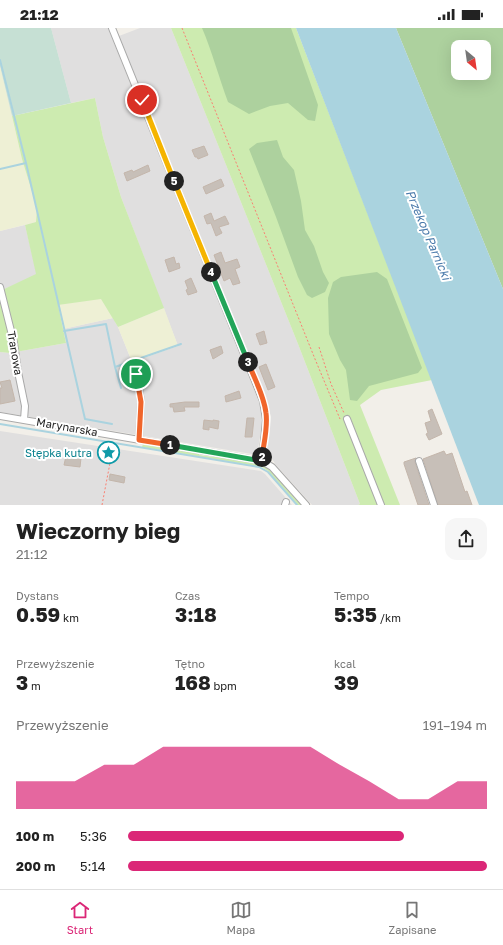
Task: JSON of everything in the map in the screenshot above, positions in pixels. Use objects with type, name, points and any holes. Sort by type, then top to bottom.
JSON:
[{"type":"street","points":[[112,28],[263,401],[266,420],[262,461]]},
{"type":"street","name":"Tranowa","points":[[0,288],[14,343],[25,406],[24,420]]},
{"type":"street","points":[[136,374],[141,402],[139,440]]},
{"type":"street","name":"Marynarska","points":[[0,416],[262,461],[272,467],[306,505]]},
{"type":"street","points":[[348,419],[381,505]]},
{"type":"street","points":[[419,461],[434,505]]},
{"type":"path","points":[[182,28],[314,358],[342,424]]},
{"type":"path","points":[[319,347],[342,410],[348,419]]},
{"type":"path","points":[[102,505],[114,441]]},
{"type":"shaded area","points":[[51,28],[108,28],[261,407],[263,420],[257,454],[0,412],[0,352],[10,353],[66,343],[63,329],[113,318],[132,362],[178,346],[121,197],[103,137],[95,98],[71,103]]},
{"type":"shaded area","points":[[140,28],[171,28],[298,344],[360,504],[358,505],[312,505],[276,465],[269,454],[267,447],[271,417],[267,404],[232,313],[119,36]]},
{"type":"shaded area","points":[[25,225],[37,275],[0,291],[0,231]]},
{"type":"shaded area","points":[[0,431],[261,471],[292,505],[0,505]]},
{"type":"green space","points":[[0,28],[51,28],[71,103],[12,116],[0,66]]},
{"type":"green space","points":[[171,28],[296,28],[432,380],[381,390],[360,405],[400,505],[358,505],[360,504],[298,344]]},
{"type":"green space","points":[[202,28],[291,28],[318,105],[315,121],[308,120],[288,103],[270,106],[249,114],[228,102]]},
{"type":"green space","points":[[396,28],[503,28],[503,289]]},
{"type":"green space","points":[[0,66],[22,159],[37,208],[36,222],[0,231]]},
{"type":"green space","points":[[95,98],[103,137],[121,197],[164,308],[118,327],[101,299],[58,305],[66,343],[10,353],[0,352],[0,291],[36,274],[25,225],[36,222],[37,208],[22,159],[12,116]]},
{"type":"green space","points":[[277,140],[283,157],[294,170],[301,201],[305,230],[314,246],[323,272],[329,283],[325,292],[312,298],[307,295],[298,277],[249,149],[257,143]]},
{"type":"green space","points":[[377,272],[387,279],[422,368],[418,373],[369,386],[357,401],[350,400],[346,370],[329,334],[328,298],[333,282],[341,277]]},
{"type":"green space","points":[[101,298],[113,318],[63,329],[57,305]]},
{"type":"green space","points":[[164,308],[178,346],[132,362],[118,327]]},
{"type":"green space","points":[[143,444],[199,455],[261,464],[271,471],[302,505],[298,505],[268,471],[262,467],[142,447]]},
{"type":"water","name":"Przekop Parnicki","points":[[296,28],[396,28],[503,289],[503,505],[479,505]]},
{"type":"building","points":[[204,146],[208,155],[198,159],[195,157],[192,150]]},
{"type":"building","points":[[148,165],[150,171],[127,181],[124,173],[132,170],[133,172]]},
{"type":"building","points":[[221,179],[224,186],[206,194],[203,187]]},
{"type":"building","points":[[211,213],[214,221],[225,216],[229,224],[219,227],[222,233],[216,236],[211,223],[207,224],[204,216]]},
{"type":"building","points":[[221,252],[225,263],[237,259],[240,267],[235,269],[240,283],[233,285],[230,278],[224,281],[214,255]]},
{"type":"building","points":[[174,257],[176,264],[179,263],[180,268],[169,272],[165,260]]},
{"type":"building","points":[[191,278],[197,292],[188,295],[186,290],[188,289],[185,281]]},
{"type":"building","points":[[264,331],[267,343],[260,345],[256,334]]},
{"type":"building","points":[[221,346],[223,353],[213,359],[210,350]]},
{"type":"building","points":[[266,364],[275,387],[268,390],[259,367]]},
{"type":"building","points":[[10,380],[15,401],[0,404],[0,388],[2,388],[0,382]]},
{"type":"building","points":[[239,391],[241,398],[226,402],[225,396]]},
{"type":"building","points":[[199,402],[199,407],[184,407],[185,411],[174,412],[173,407],[170,407],[170,404]]},
{"type":"building","points":[[432,409],[442,434],[429,440],[426,434],[428,433],[425,423],[431,421],[428,411]]},
{"type":"building","points":[[247,418],[254,418],[252,437],[245,437]]},
{"type":"building","points":[[204,420],[219,421],[218,429],[209,427],[209,430],[203,429]]},
{"type":"building","points":[[444,451],[446,455],[452,453],[465,492],[467,491],[472,505],[438,505],[423,459]]},
{"type":"building","points":[[66,456],[81,458],[80,467],[64,465]]},
{"type":"building","points":[[416,458],[415,462],[429,505],[418,505],[404,464],[404,462]]},
{"type":"building","points":[[110,474],[125,477],[124,483],[109,480]]},
{"type":"waterway","points":[[0,60],[26,163],[85,419],[112,424]]},
{"type":"waterway","points":[[0,169],[26,163]]},
{"type":"waterway","points":[[64,331],[106,324],[115,367],[181,344]]},
{"type":"waterway","points":[[115,367],[121,388]]},
{"type":"waterway","points":[[0,424],[259,467],[268,472],[297,505]]},
{"type":"place","name":"Stępka kutra","points":[[108,453]]},
{"type":"route","points":[[136,374],[141,402],[138,436],[139,440],[262,461],[266,428],[265,407],[142,100]]}]
